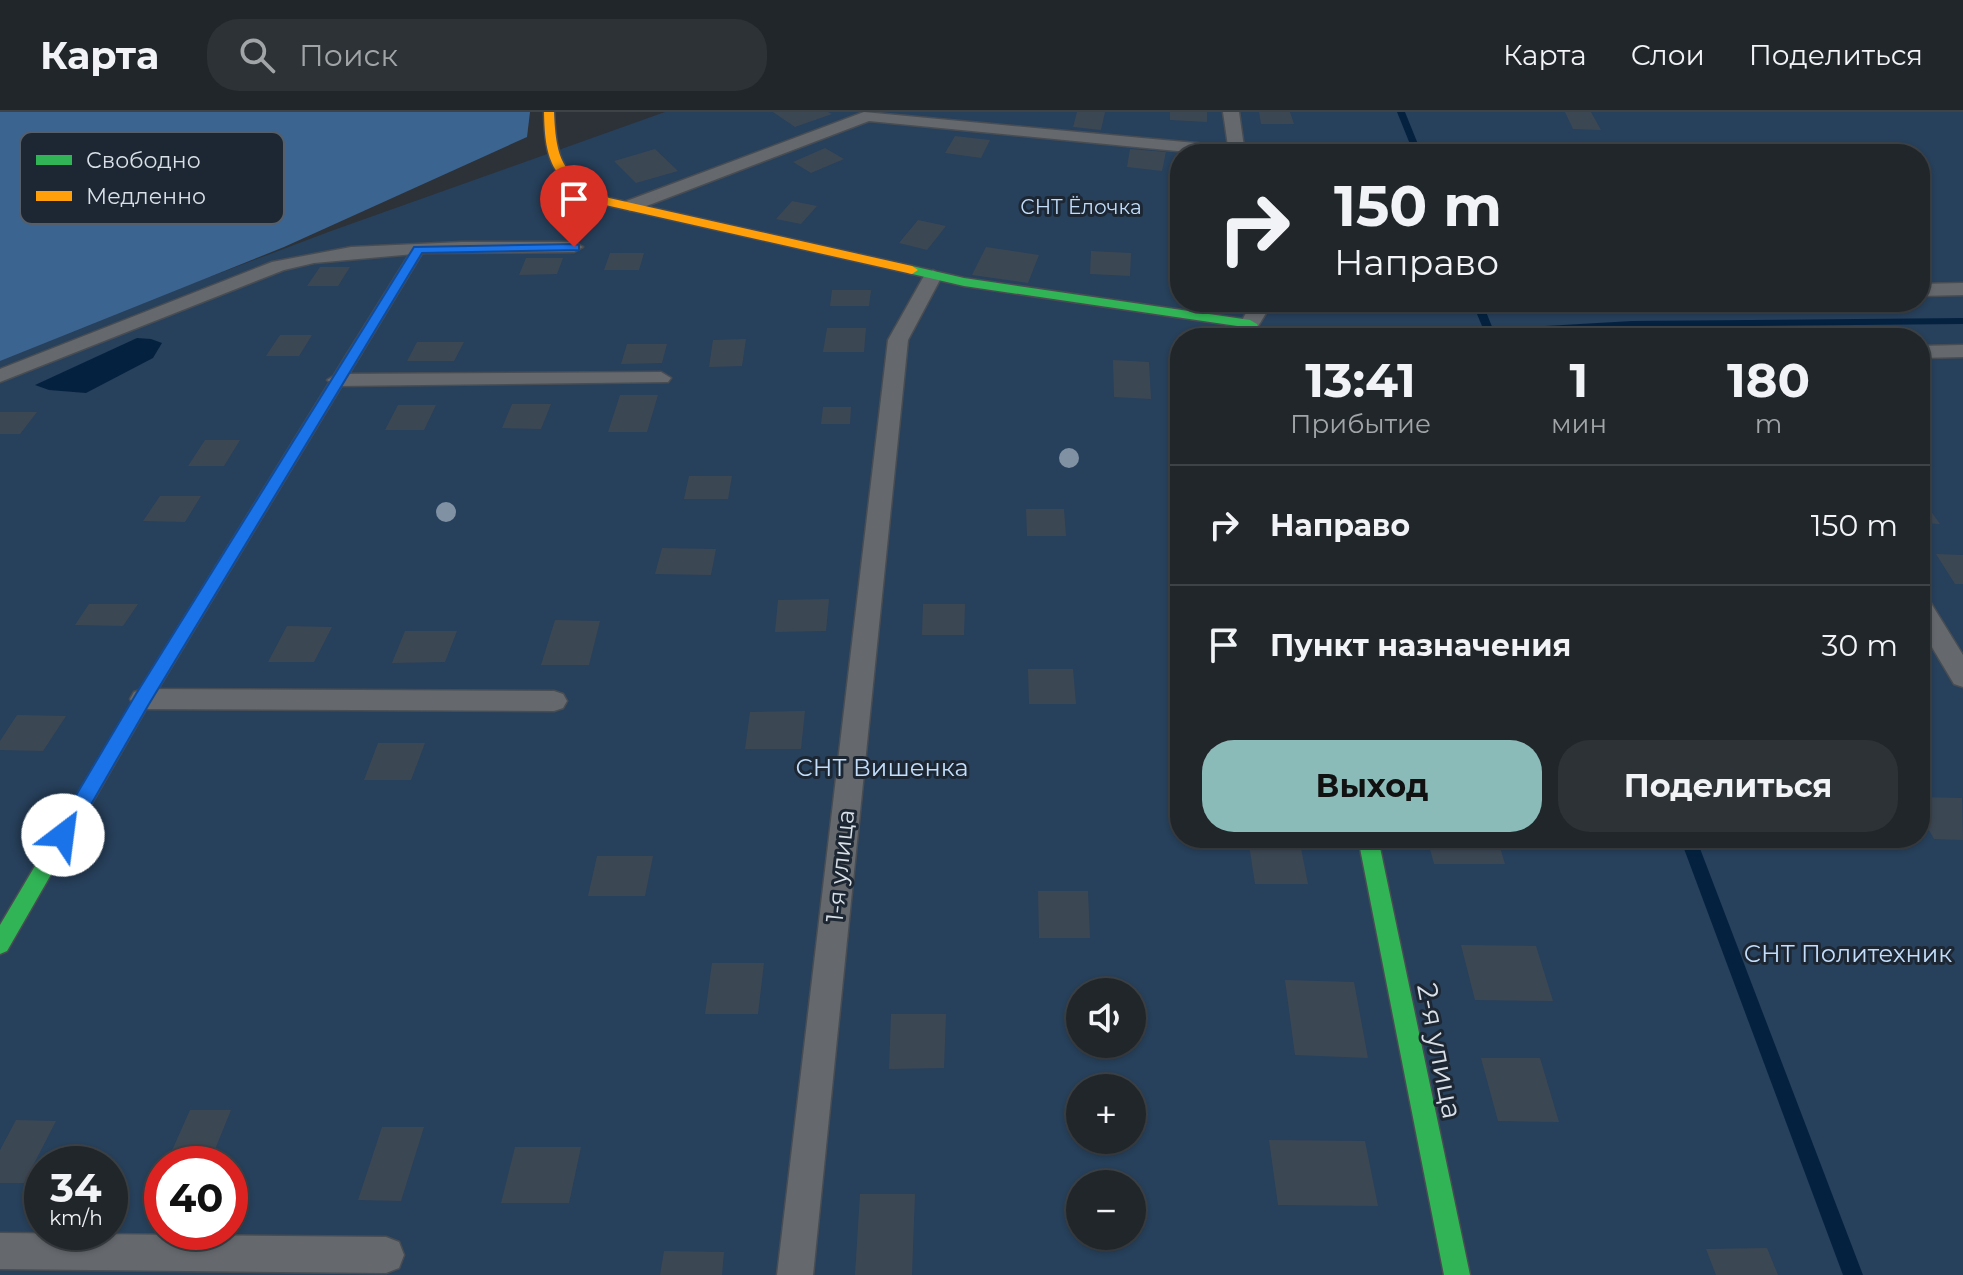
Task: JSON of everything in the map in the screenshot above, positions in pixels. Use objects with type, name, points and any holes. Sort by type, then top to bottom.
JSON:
[{"type":"street","points":[[549,112],[549,144],[557,172],[577,190],[630,206],[933,276],[1235,328]]},
{"type":"street","points":[[0,944],[143,699],[418,250]]},
{"type":"street","name":"2-я улица","points":[[1370,848],[1457,1275]]},
{"type":"lane","points":[[1231,112],[1236,144]]},
{"type":"lane","points":[[630,206],[872,114],[1170,146]]},
{"type":"lane","points":[[0,376],[278,266],[331,254],[574,247]]},
{"type":"lane","name":"1-я улица","points":[[795,1275],[898,340],[933,276]]},
{"type":"lane","points":[[1930,290],[1963,289]]},
{"type":"lane","points":[[1930,352],[1963,351]]},
{"type":"lane","points":[[337,380],[661,378]]},
{"type":"lane","points":[[1930,623],[1963,677]]},
{"type":"lane","points":[[143,699],[554,701]]},
{"type":"lane","points":[[0,1251],[386,1255]]},
{"type":"green space","points":[[665,112],[1963,112],[1963,1275],[0,1275],[0,356],[331,231]]},
{"type":"shaded area","points":[[0,112],[530,112],[527,137],[284,247],[0,361]]},
{"type":"shaded area","points":[[137,338],[162,343],[153,358],[86,393],[49,390],[35,385]]},
{"type":"building","points":[[773,112],[828,112],[832,114],[795,127]]},
{"type":"building","points":[[1077,112],[1105,112],[1101,130],[1073,127]]},
{"type":"building","points":[[1170,112],[1207,112],[1207,122],[1170,120]]},
{"type":"building","points":[[1259,112],[1290,112],[1294,124],[1261,124]]},
{"type":"building","points":[[1565,112],[1591,112],[1601,130],[1573,129]]},
{"type":"building","points":[[955,136],[990,140],[981,158],[945,153]]},
{"type":"building","points":[[825,148],[844,159],[811,173],[793,162]]},
{"type":"building","points":[[655,149],[678,171],[636,183],[614,161]]},
{"type":"building","points":[[1130,149],[1166,152],[1162,171],[1127,167]]},
{"type":"building","points":[[792,201],[817,206],[801,224],[776,219]]},
{"type":"building","points":[[918,220],[946,226],[927,250],[899,243]]},
{"type":"building","points":[[986,247],[1039,255],[1028,283],[972,275]]},
{"type":"building","points":[[1091,251],[1131,253],[1130,276],[1090,274]]},
{"type":"building","points":[[610,253],[644,253],[639,270],[604,270]]},
{"type":"building","points":[[526,258],[563,258],[557,274],[519,275]]},
{"type":"building","points":[[320,267],[350,267],[338,286],[307,286]]},
{"type":"building","points":[[832,290],[871,290],[869,306],[830,306]]},
{"type":"building","points":[[827,328],[866,328],[864,352],[823,352]]},
{"type":"building","points":[[280,335],[312,335],[299,356],[266,356]]},
{"type":"building","points":[[746,339],[742,366],[709,367],[713,340]]},
{"type":"building","points":[[417,342],[464,342],[454,361],[407,361]]},
{"type":"building","points":[[627,344],[667,344],[662,363],[621,364]]},
{"type":"building","points":[[1113,360],[1149,362],[1151,399],[1114,397]]},
{"type":"building","points":[[620,395],[658,395],[647,432],[608,432]]},
{"type":"building","points":[[512,404],[551,404],[541,429],[502,428]]},
{"type":"building","points":[[398,405],[436,405],[424,430],[385,430]]},
{"type":"building","points":[[823,407],[851,407],[850,424],[821,424]]},
{"type":"building","points":[[0,412],[37,412],[20,434],[0,434]]},
{"type":"building","points":[[205,440],[240,440],[224,466],[188,466]]},
{"type":"building","points":[[689,476],[732,476],[728,499],[684,499]]},
{"type":"building","points":[[160,496],[201,496],[185,522],[143,521]]},
{"type":"building","points":[[1026,509],[1064,509],[1066,536],[1027,536]]},
{"type":"building","points":[[1930,510],[1940,524],[1930,524]]},
{"type":"building","points":[[662,548],[716,549],[711,575],[655,574]]},
{"type":"building","points":[[1936,554],[1963,555],[1963,584],[1955,584]]},
{"type":"building","points":[[829,599],[826,631],[775,632],[778,600]]},
{"type":"building","points":[[89,604],[138,604],[123,626],[75,625]]},
{"type":"building","points":[[923,604],[965,604],[964,635],[922,635]]},
{"type":"building","points":[[555,620],[600,621],[589,665],[541,665]]},
{"type":"building","points":[[287,626],[332,627],[314,662],[268,662]]},
{"type":"building","points":[[405,631],[457,631],[445,662],[392,663]]},
{"type":"building","points":[[1028,669],[1073,669],[1076,704],[1029,704]]},
{"type":"building","points":[[805,711],[801,749],[745,749],[750,712]]},
{"type":"building","points":[[17,715],[66,716],[43,751],[0,750],[0,741]]},
{"type":"building","points":[[378,743],[425,743],[411,780],[364,780]]},
{"type":"building","points":[[1930,797],[1962,798],[1963,840],[1934,839],[1930,832]]},
{"type":"building","points":[[1250,848],[1301,848],[1308,884],[1255,884]]},
{"type":"building","points":[[1430,848],[1500,848],[1505,864],[1434,864]]},
{"type":"building","points":[[597,856],[653,856],[645,896],[588,896]]},
{"type":"building","points":[[1038,891],[1088,891],[1090,938],[1039,938]]},
{"type":"building","points":[[1461,945],[1536,946],[1553,1001],[1475,1000]]},
{"type":"building","points":[[712,963],[764,963],[758,1014],[705,1014]]},
{"type":"building","points":[[1285,980],[1354,982],[1368,1058],[1295,1055]]},
{"type":"building","points":[[891,1014],[946,1014],[944,1068],[889,1069]]},
{"type":"building","points":[[1481,1058],[1540,1058],[1559,1122],[1498,1121]]},
{"type":"building","points":[[190,1110],[231,1110],[216,1146],[174,1146]]},
{"type":"building","points":[[16,1120],[56,1121],[43,1146],[24,1146],[24,1183],[0,1183],[0,1150]]},
{"type":"building","points":[[382,1127],[424,1127],[401,1201],[358,1200]]},
{"type":"building","points":[[1269,1140],[1365,1141],[1378,1206],[1278,1205]]},
{"type":"building","points":[[515,1147],[581,1147],[569,1203],[501,1203]]},
{"type":"building","points":[[860,1194],[915,1194],[912,1275],[855,1275]]},
{"type":"building","points":[[1767,1248],[1778,1275],[1716,1275],[1706,1249]]},
{"type":"building","points":[[664,1251],[724,1252],[722,1275],[660,1275]]},
{"type":"waterway","points":[[1401,112],[1414,144]]},
{"type":"waterway","points":[[1481,312],[1488,328]]},
{"type":"waterway","points":[[1560,328],[1632,324],[1963,321]]},
{"type":"waterway","points":[[1692,848],[1853,1275]]},
{"type":"traffic: fast","points":[[912,270],[964,282],[1250,324],[1251,328]]},
{"type":"traffic: fast","points":[[0,944],[143,699],[354,354]]},
{"type":"traffic: fast","points":[[1370,848],[1457,1275]]},
{"type":"traffic: slow","points":[[549,112],[551,145],[559,168],[575,186],[605,201],[912,270]]},
{"type":"traffic: slow","points":[[354,354],[418,250]]},
{"type":"route","points":[[63,835],[418,250],[574,247]]},
{"type":"park label","name":"СНТ Ёлочка","points":[[1081,207]]},
{"type":"park label","name":"СНТ Вишенка","points":[[882,767]]},
{"type":"park label","name":"СНТ Политехник","points":[[1848,953]]}]
